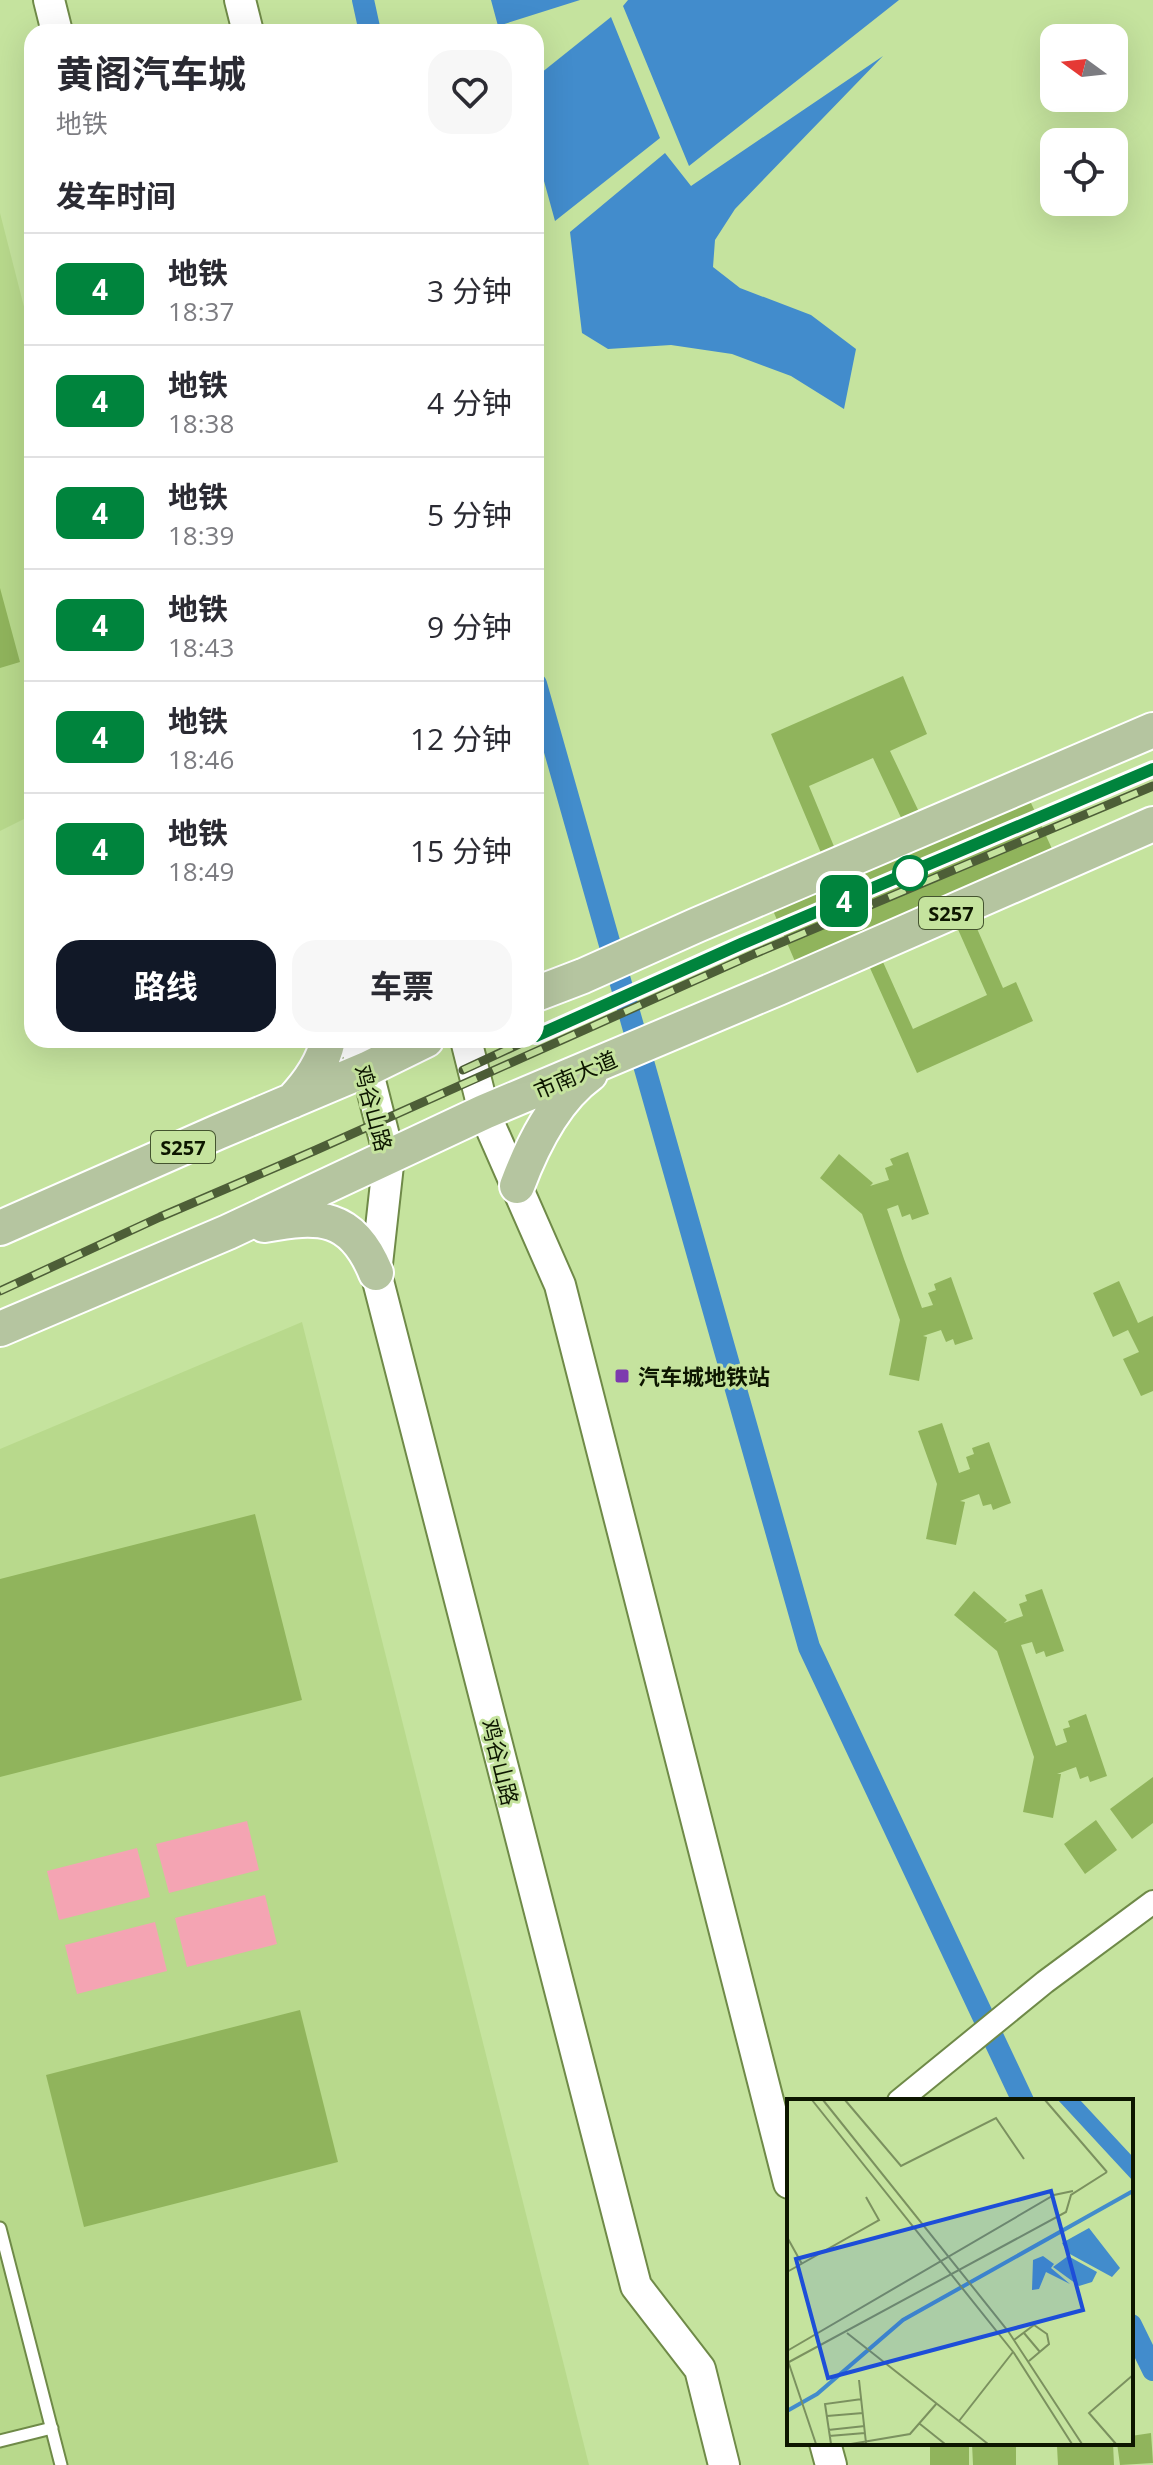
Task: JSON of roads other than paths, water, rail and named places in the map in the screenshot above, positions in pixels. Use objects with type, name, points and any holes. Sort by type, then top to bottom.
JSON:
[{"type":"main road","points":[[49,0],[55,24]]},
{"type":"main road","points":[[240,0],[246,24]]},
{"type":"main road","points":[[544,991],[1153,730]]},
{"type":"main road","name":"市南大道","points":[[0,1329],[228,1232],[484,1112],[748,1001],[1153,824]]},
{"type":"main road","points":[[544,979],[583,976]]},
{"type":"main road","points":[[292,1101],[307,1085],[325,1048]]},
{"type":"main road","name":"S257","points":[[0,1228],[292,1101],[359,1055],[390,1048]]},
{"type":"main road","points":[[468,1048],[484,1112],[560,1285],[787,2175]]},
{"type":"main road","name":"鸡谷山路","points":[[359,1055],[389,1156],[376,1273],[636,2286],[700,2369],[724,2465]]},
{"type":"main road","points":[[517,1186],[528,1157],[561,1102],[584,1078],[611,1058]]},
{"type":"main road","points":[[228,1232],[304,1218],[323,1221],[341,1227],[357,1239],[369,1255],[376,1273]]},
{"type":"main road","points":[[826,2445],[831,2465]]},
{"type":"street","points":[[901,2099],[1045,1982],[1153,1902]]},
{"type":"lane","points":[[0,2228],[61,2465]]},
{"type":"lane","points":[[0,2441],[52,2428]]},
{"type":"water","points":[[491,0],[580,0],[504,24],[497,24]]},
{"type":"water","points":[[628,0],[899,0],[689,166],[623,6]]},
{"type":"water","points":[[611,17],[660,138],[555,221],[544,181],[544,71]]},
{"type":"water","points":[[883,56],[735,209],[715,240],[713,267],[740,288],[811,315],[856,349],[844,409],[791,376],[732,354],[671,345],[608,349],[582,333],[570,232],[665,153],[691,186]]},
{"type":"waterway","points":[[363,0],[368,24]]},
{"type":"waterway","points":[[544,712],[809,1647],[1022,2099]]},
{"type":"waterway","points":[[1133,2329],[1153,2370]]},
{"type":"railway","points":[[544,1032],[741,944],[1153,769]]},
{"type":"railway","points":[[544,1048],[754,954],[1153,786]]},
{"type":"railway","points":[[463,1070],[511,1048]]},
{"type":"railway","points":[[0,1291],[544,1048]]},
{"type":"metro line","name":"4","points":[[544,1032],[741,944],[1153,769]]},
{"type":"place","name":"汽车城地铁站","points":[[622,1376]]}]
